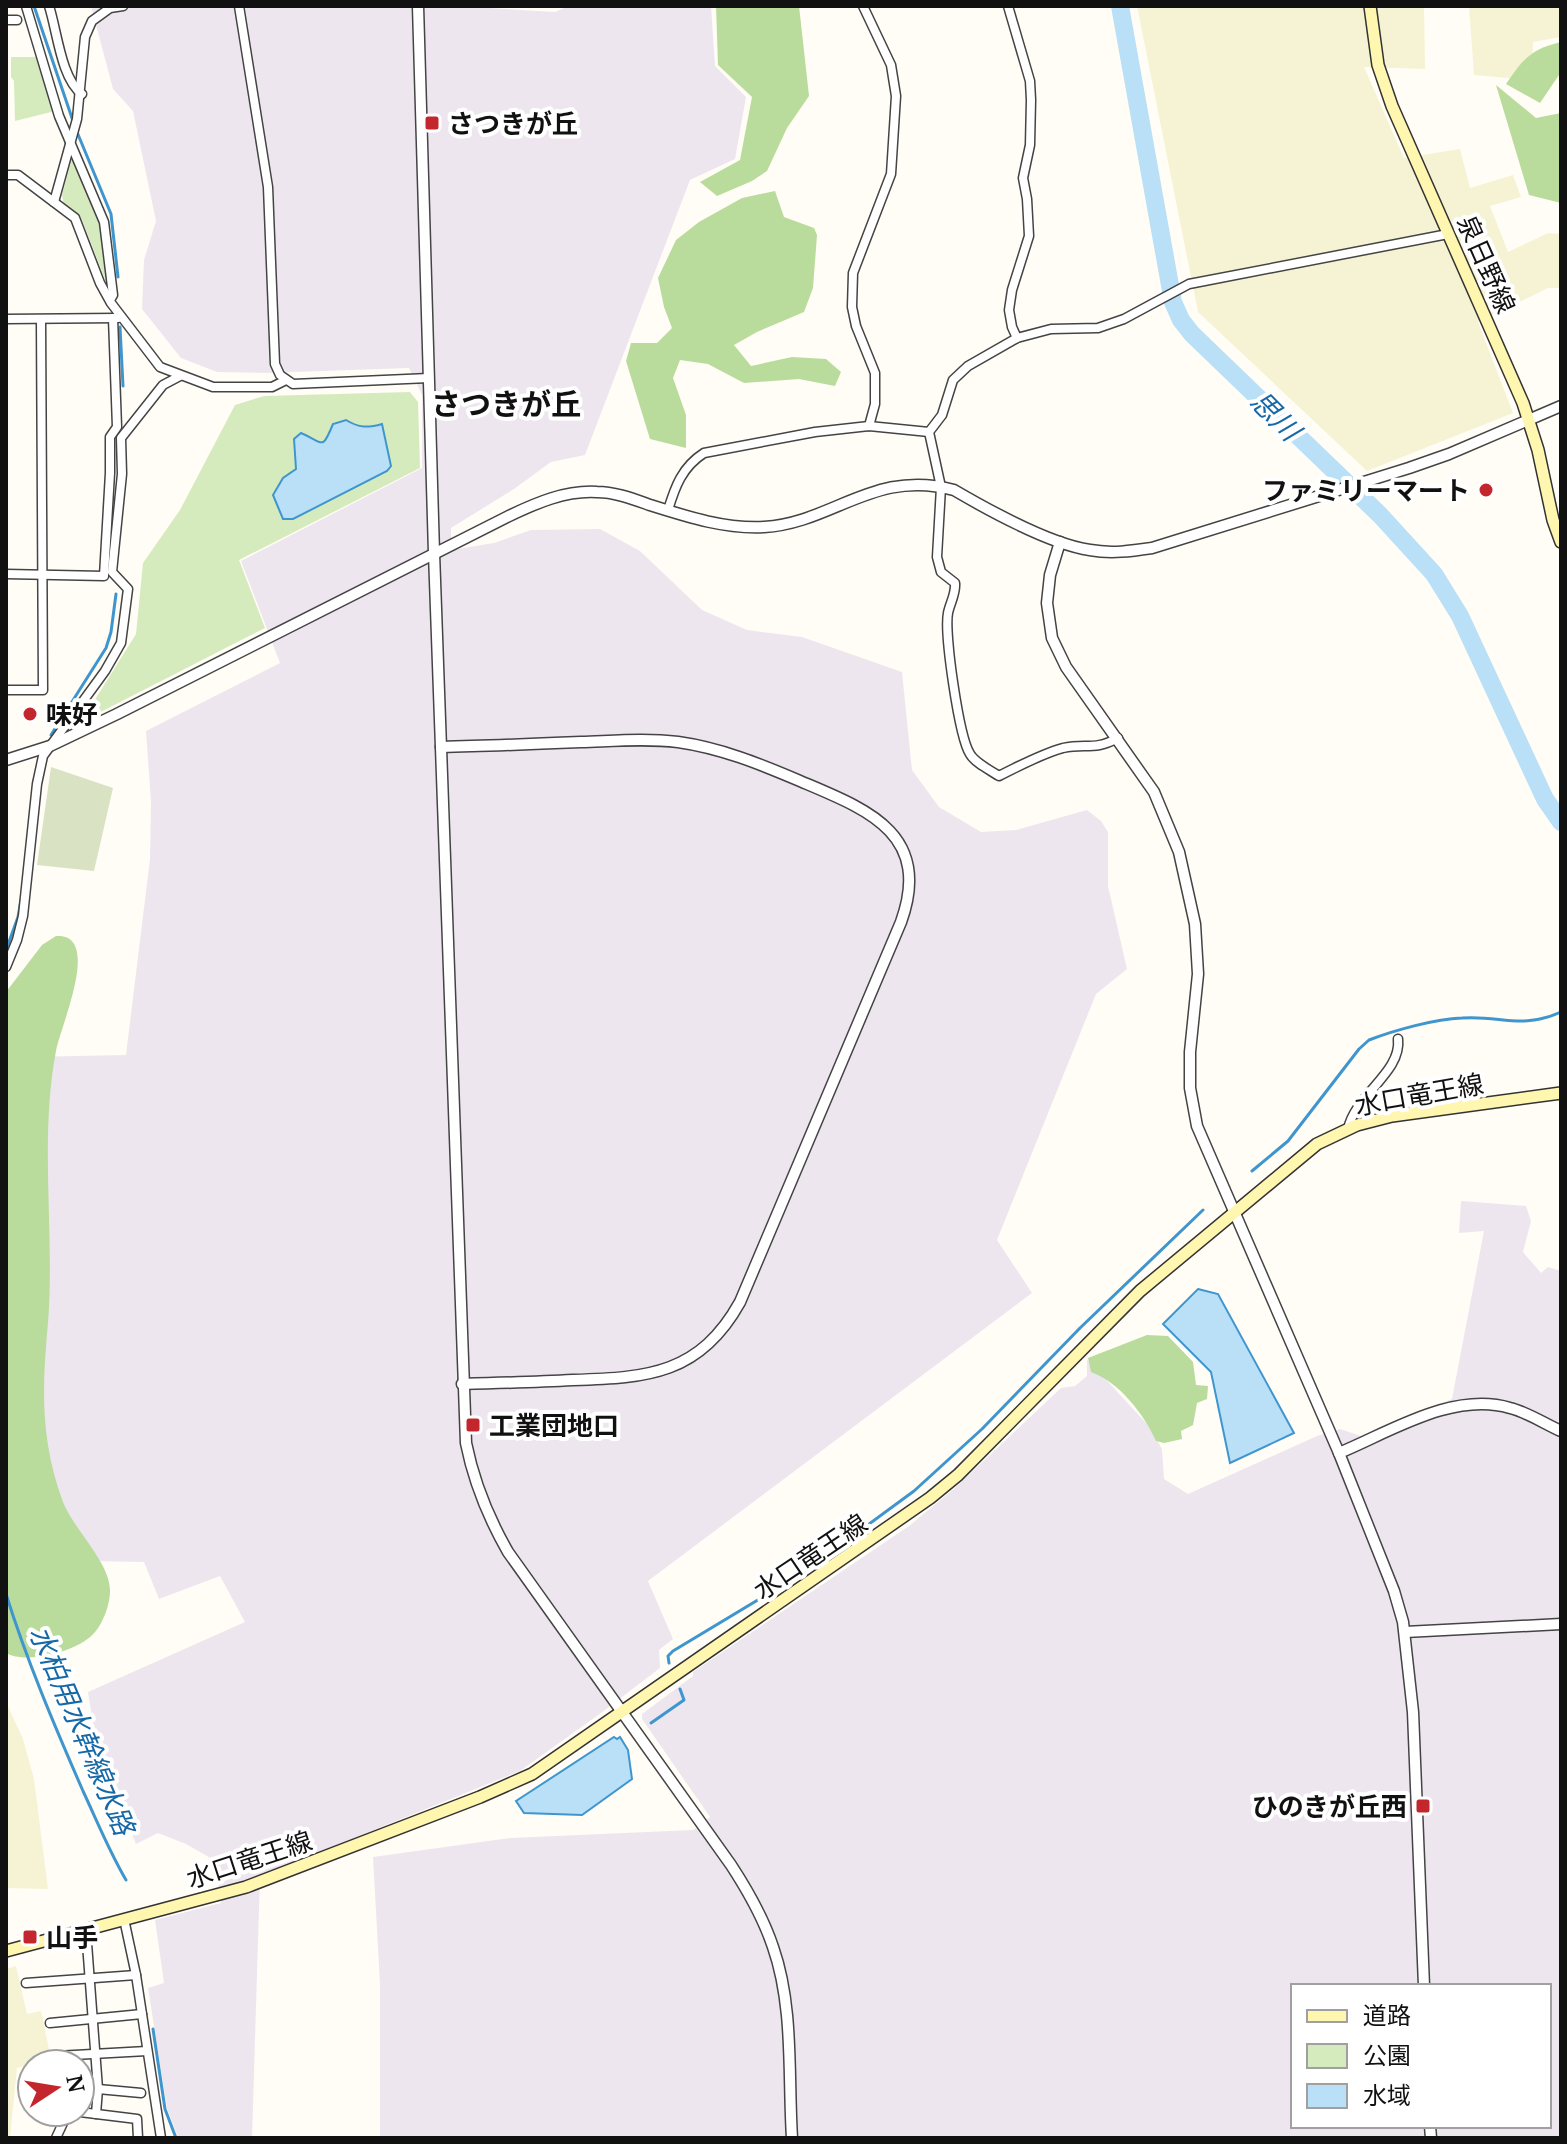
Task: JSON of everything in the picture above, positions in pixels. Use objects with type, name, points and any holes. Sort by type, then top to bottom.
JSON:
[{"type":"main road","name":"泉日野線","points":[[1370,6],[1382,79],[1529,420],[1561,542]]},
{"type":"main road","name":"水口竜王線","points":[[6,1951],[246,1887],[532,1774],[930,1498],[958,1475],[1140,1291],[1317,1144],[1348,1129],[1392,1116],[1561,1093]]},
{"type":"street","points":[[26,6],[59,116],[72,138],[104,222],[113,295],[110,300]]},
{"type":"street","points":[[49,6],[65,68],[73,88],[82,94]]},
{"type":"street","points":[[54,202],[82,94],[85,37],[92,21],[110,8],[123,6]]},
{"type":"street","points":[[239,6],[268,187],[275,364],[286,380],[293,384],[429,378]]},
{"type":"street","points":[[418,6],[466,1443],[471,1470],[494,1527],[526,1578],[731,1865],[763,1919],[776,1956],[784,1996],[792,2138]]},
{"type":"street","points":[[863,6],[891,65],[896,96],[894,162],[853,273],[852,307],[856,326],[875,373],[875,404],[869,426]]},
{"type":"street","points":[[1008,6],[1030,81],[1031,100],[1030,145],[1023,178],[1029,236],[1009,310],[1017,338]]},
{"type":"street","points":[[6,20],[17,20]]},
{"type":"street","points":[[6,175],[18,175],[75,218],[100,283],[118,318],[160,367],[201,384],[225,388],[272,387],[286,380]]},
{"type":"street","points":[[1118,738],[1103,746],[1066,747],[999,776],[970,756],[960,729],[949,641],[947,615],[956,589],[955,583],[941,572],[937,557],[941,487],[929,432],[942,415],[953,380],[968,366],[1017,338],[1051,329],[1098,328],[1124,319],[1181,287],[1448,234]]},
{"type":"street","points":[[6,319],[118,318]]},
{"type":"street","points":[[6,574],[104,576],[110,437],[117,427],[118,318]]},
{"type":"street","points":[[6,690],[43,690],[41,320]]},
{"type":"street","points":[[6,967],[23,916],[37,784],[43,756],[105,671],[121,643],[128,589],[112,572],[122,474],[121,438],[163,385],[180,376]]},
{"type":"street","points":[[6,760],[50,746],[534,504],[582,492],[621,495],[704,521],[740,527],[768,527],[887,488],[911,485],[941,487],[954,490],[1060,542],[1104,552],[1152,548],[1449,454],[1561,406]]},
{"type":"street","points":[[668,510],[678,482],[691,461],[704,453],[815,432],[869,426],[929,432]]},
{"type":"street","points":[[110,445],[121,445]]},
{"type":"street","points":[[1060,542],[1050,575],[1047,603],[1052,638],[1066,667],[1154,792],[1179,852],[1195,924],[1198,974],[1190,1052],[1190,1088],[1197,1126],[1339,1453],[1394,1591],[1405,1632],[1413,1712],[1424,1984]]},
{"type":"street","points":[[441,747],[647,740],[677,742],[736,755],[868,811],[900,845],[909,877],[906,908],[901,922],[740,1302],[710,1344],[678,1365],[645,1376],[462,1384]]},
{"type":"street","points":[[1348,1129],[1350,1116],[1358,1104],[1392,1064],[1399,1050],[1398,1039]]},
{"type":"street","points":[[1339,1453],[1438,1411],[1464,1405],[1510,1408],[1561,1431]]},
{"type":"street","points":[[1405,1632],[1561,1624]]},
{"type":"street","points":[[124,1919],[136,1975],[161,2138]]},
{"type":"street","points":[[86,1930],[95,2048]]},
{"type":"street","points":[[26,1983],[136,1975]]},
{"type":"street","points":[[50,2023],[142,2014]]},
{"type":"street","points":[[96,2054],[147,2051]]},
{"type":"street","points":[[96,2066],[96,2114],[137,2119],[138,2138]]},
{"type":"street","points":[[98,2089],[141,2093]]},
{"type":"shaded area","points":[[91,6],[454,6],[555,12],[569,6],[711,6],[715,66],[746,97],[735,159],[690,180],[585,455],[551,462],[451,528],[451,550],[494,543],[531,530],[600,529],[640,551],[702,610],[747,630],[802,637],[902,672],[912,770],[939,807],[981,832],[1016,830],[1087,810],[1101,821],[1108,832],[1108,886],[1127,969],[1096,994],[997,1240],[1032,1293],[648,1581],[673,1639],[659,1650],[660,1668],[601,1713],[520,1771],[260,1876],[252,2138],[178,2138],[167,2108],[148,1988],[164,1983],[155,1920],[221,1903],[214,1860],[158,1833],[136,1844],[96,1742],[88,1692],[245,1622],[220,1576],[159,1599],[144,1562],[40,1560],[30,1057],[126,1055],[150,859],[151,802],[146,731],[280,663],[241,561],[422,468],[422,395],[409,368],[217,372],[181,358],[142,309],[144,260],[156,221],[133,111],[113,89]]},
{"type":"shaded area","points":[[1137,6],[1424,6],[1425,69],[1364,67],[1404,158],[1460,149],[1470,188],[1513,175],[1521,197],[1490,206],[1508,252],[1548,233],[1561,234],[1561,288],[1548,288],[1478,322],[1513,413],[1367,471],[1198,312]]},
{"type":"shaded area","points":[[1469,6],[1561,6],[1561,37],[1533,42],[1532,80],[1474,75]]},
{"type":"shaded area","points":[[1461,1201],[1526,1206],[1531,1221],[1523,1252],[1541,1273],[1548,1267],[1561,1271],[1561,2138],[380,2138],[380,1984],[373,1857],[510,1838],[693,1830],[710,1817],[642,1719],[642,1714],[693,1676],[693,1672],[909,1526],[955,1488],[1061,1388],[1075,1386],[1087,1376],[1087,1359],[1147,1424],[1162,1449],[1164,1479],[1188,1494],[1317,1436],[1340,1429],[1361,1436],[1452,1399],[1484,1231],[1459,1233]]},
{"type":"shaded area","points":[[6,1702],[23,1739],[34,1779],[48,1889],[6,1888]]},
{"type":"shaded area","points":[[16,1966],[27,2014],[41,2011],[49,2048],[16,2048],[10,2138],[6,2138],[6,1969]]},
{"type":"green space","points":[[716,6],[799,6],[809,96],[787,128],[767,171],[717,196],[700,182],[740,160],[752,97],[718,65]]},
{"type":"green space","points":[[1561,42],[1561,72],[1540,103],[1506,84],[1529,56]]},
{"type":"green space","points":[[11,57],[37,57],[55,111],[15,121]]},
{"type":"green space","points":[[1496,85],[1536,118],[1561,113],[1561,203],[1529,195]]},
{"type":"green space","points":[[73,155],[103,229],[110,292],[80,215],[64,205],[62,195]]},
{"type":"green space","points":[[775,191],[784,217],[814,228],[817,235],[813,288],[804,312],[734,345],[751,366],[792,357],[826,359],[841,372],[835,386],[799,379],[744,383],[708,364],[680,360],[673,378],[686,415],[686,448],[650,439],[626,361],[631,343],[657,343],[672,328],[658,278],[676,240],[699,222],[742,198]]},
{"type":"green space","points":[[410,392],[418,402],[420,468],[239,560],[265,628],[81,722],[136,634],[143,563],[180,510],[235,405],[264,396]]},
{"type":"green space","points":[[51,767],[113,788],[94,871],[37,865]]},
{"type":"green space","points":[[56,936],[70,939],[76,949],[78,965],[56,1051],[51,1085],[48,1153],[50,1289],[45,1413],[50,1457],[63,1502],[105,1570],[110,1592],[103,1619],[88,1639],[53,1654],[27,1657],[6,1653],[6,992],[42,945]]},
{"type":"green space","points":[[1147,1335],[1168,1336],[1193,1362],[1196,1385],[1208,1386],[1207,1399],[1197,1403],[1193,1425],[1181,1431],[1182,1439],[1164,1443],[1156,1441],[1130,1400],[1111,1383],[1091,1372],[1088,1358]]},
{"type":"water","points":[[346,420],[364,426],[382,424],[391,466],[387,471],[293,519],[283,519],[273,495],[283,478],[296,469],[294,439],[301,433],[322,442],[333,424]]},
{"type":"water","points":[[1198,1289],[1218,1294],[1294,1433],[1230,1463],[1211,1372],[1163,1324]]},
{"type":"water","points":[[614,1737],[620,1737],[628,1750],[632,1779],[582,1815],[524,1813],[516,1801]]},
{"type":"waterway","name":"水柏用水幹線水路","points":[[34,6],[73,121]]},
{"type":"waterway","name":"思川","points":[[1120,6],[1173,302],[1181,320],[1380,515],[1434,574],[1460,616],[1545,799],[1561,822]]},
{"type":"waterway","name":"水柏用水幹線水路","points":[[77,132],[111,214],[118,277]]},
{"type":"waterway","name":"水柏用水幹線水路","points":[[120,327],[123,386]]},
{"type":"waterway","name":"水柏用水幹線水路","points":[[51,735],[106,648],[116,594]]},
{"type":"waterway","name":"水柏用水幹線水路","points":[[6,950],[21,900]]},
{"type":"waterway","points":[[1252,1171],[1288,1141],[1369,1040],[1440,1020],[1476,1018],[1522,1021],[1561,1012]]},
{"type":"waterway","points":[[669,1663],[668,1656],[673,1651],[801,1574],[914,1491],[982,1429],[1080,1328],[1203,1210]]},
{"type":"waterway","name":"水柏用水幹線水路","points":[[6,1594],[62,1743],[126,1880]]},
{"type":"waterway","points":[[651,1723],[684,1700],[680,1689]]},
{"type":"waterway","name":"水柏用水幹線水路","points":[[153,2029],[165,2109],[176,2138]]},
{"type":"place","name":"さつきが丘","points":[[432,123]]},
{"type":"place","name":"ファミリーマート","points":[[1486,490]]},
{"type":"place","name":"味好","points":[[30,714]]},
{"type":"place","name":"工業団地口","points":[[473,1425]]},
{"type":"place","name":"ひのきが丘西","points":[[1423,1806]]},
{"type":"place","name":"山手","points":[[30,1937]]},
{"type":"district","name":"さつきが丘","points":[[506,403]]}]
